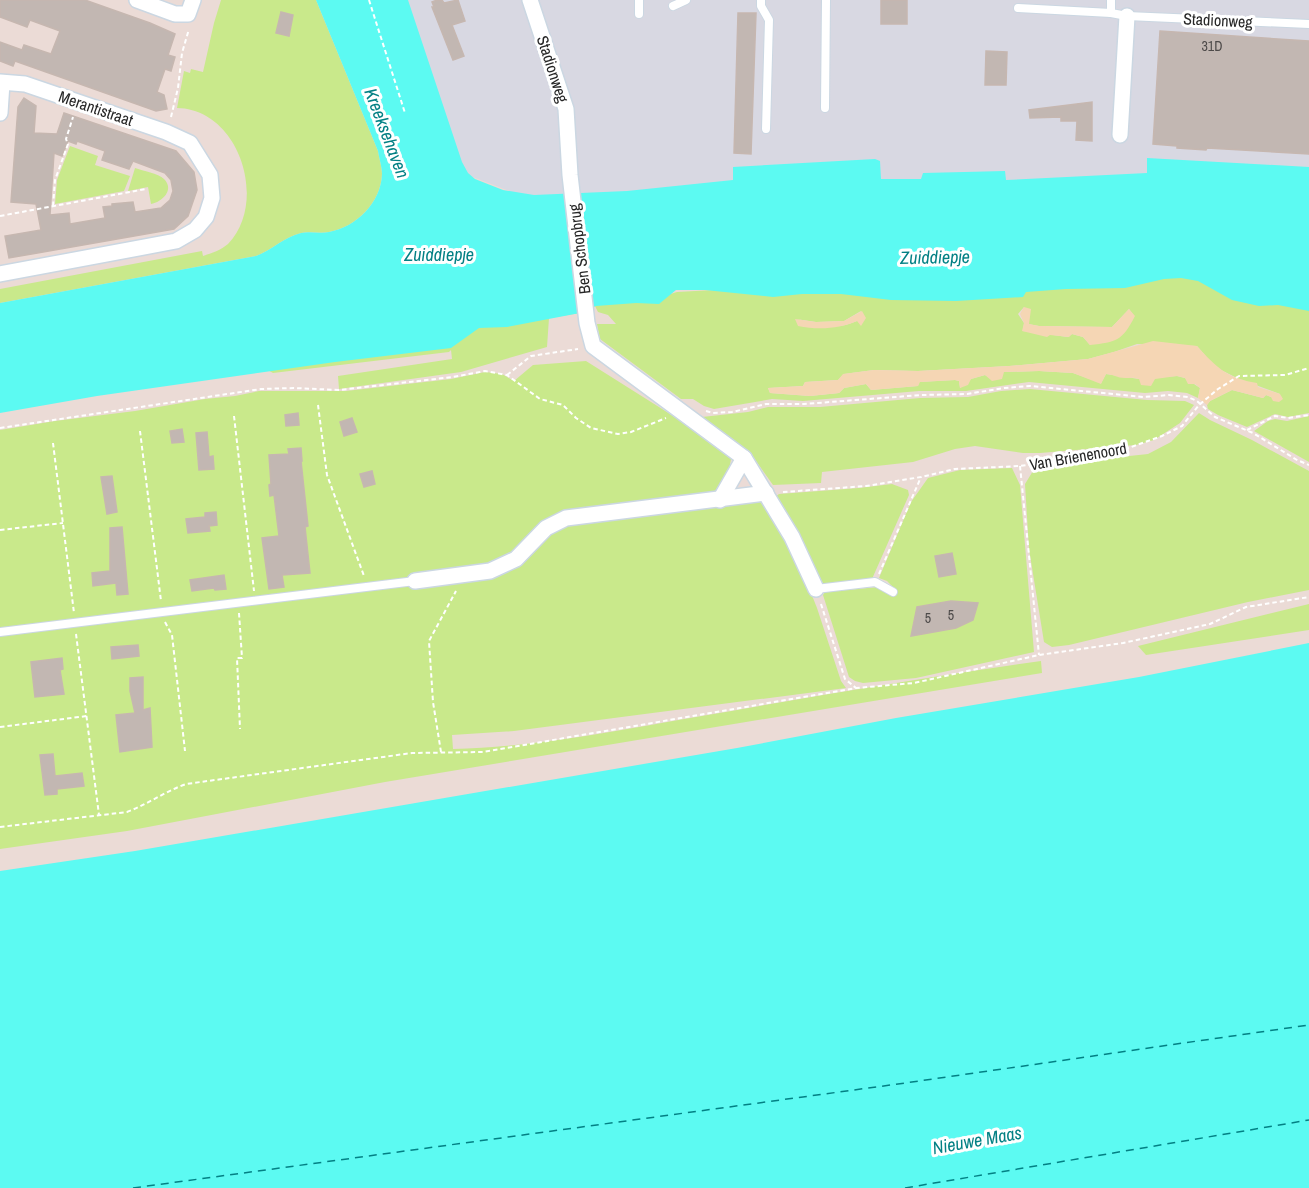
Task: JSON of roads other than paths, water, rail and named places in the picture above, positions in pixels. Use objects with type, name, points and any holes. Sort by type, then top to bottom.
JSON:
[{"type":"street","points":[[137,0],[175,14],[190,7]]},
{"type":"street","name":"Stadionweg","points":[[530,0],[566,109],[570,175]]},
{"type":"street","points":[[1120,135],[1127,16]]},
{"type":"street","points":[[0,113],[1,83]]},
{"type":"street","name":"Merantistraat","points":[[0,274],[176,242],[195,230],[206,217],[212,198],[210,175],[190,143],[166,132],[25,84],[1,83]]},
{"type":"street","name":"Ben Schopbrug","points":[[570,175],[587,323],[594,346],[744,458]]},
{"type":"street","points":[[720,500],[744,458],[792,537],[816,589]]},
{"type":"street","points":[[415,581],[490,571],[516,559],[546,528],[567,518],[766,494]]},
{"type":"lane","points":[[639,0],[639,14]]},
{"type":"lane","points":[[673,6],[686,0]]},
{"type":"lane","points":[[761,0],[761,6],[769,20],[766,129]]},
{"type":"lane","points":[[825,108],[826,0]]},
{"type":"lane","points":[[1111,0],[1111,13]]},
{"type":"lane","name":"Stadionweg","points":[[1018,8],[1111,13],[1127,16],[1309,24]]},
{"type":"lane","points":[[0,632],[415,581]]},
{"type":"lane","points":[[816,589],[875,582],[893,592]]},
{"type":"water","name":"Zuiddiepje","points":[[316,0],[408,0],[462,162],[468,173],[475,179],[503,190],[534,195],[627,191],[733,180],[733,167],[875,159],[880,161],[881,179],[921,179],[923,173],[1005,171],[1006,180],[1147,173],[1147,158],[1309,167],[1309,311],[1278,305],[1259,306],[1232,300],[1198,281],[1181,278],[1164,279],[1125,288],[1026,292],[1023,297],[956,301],[891,300],[841,294],[773,297],[705,290],[676,290],[659,304],[596,306],[580,313],[507,327],[479,328],[451,348],[97,396],[0,413],[0,303],[256,256],[304,232],[326,233],[349,225],[372,204],[381,185],[382,168],[378,151]]},
{"type":"water","name":"Nieuwe Maas","points":[[1309,643],[1309,1188],[0,1188],[0,871],[135,851],[737,748],[896,718],[1139,677]]},
{"type":"water label","name":"Kreeksehaven","points":[[387,133]]}]
